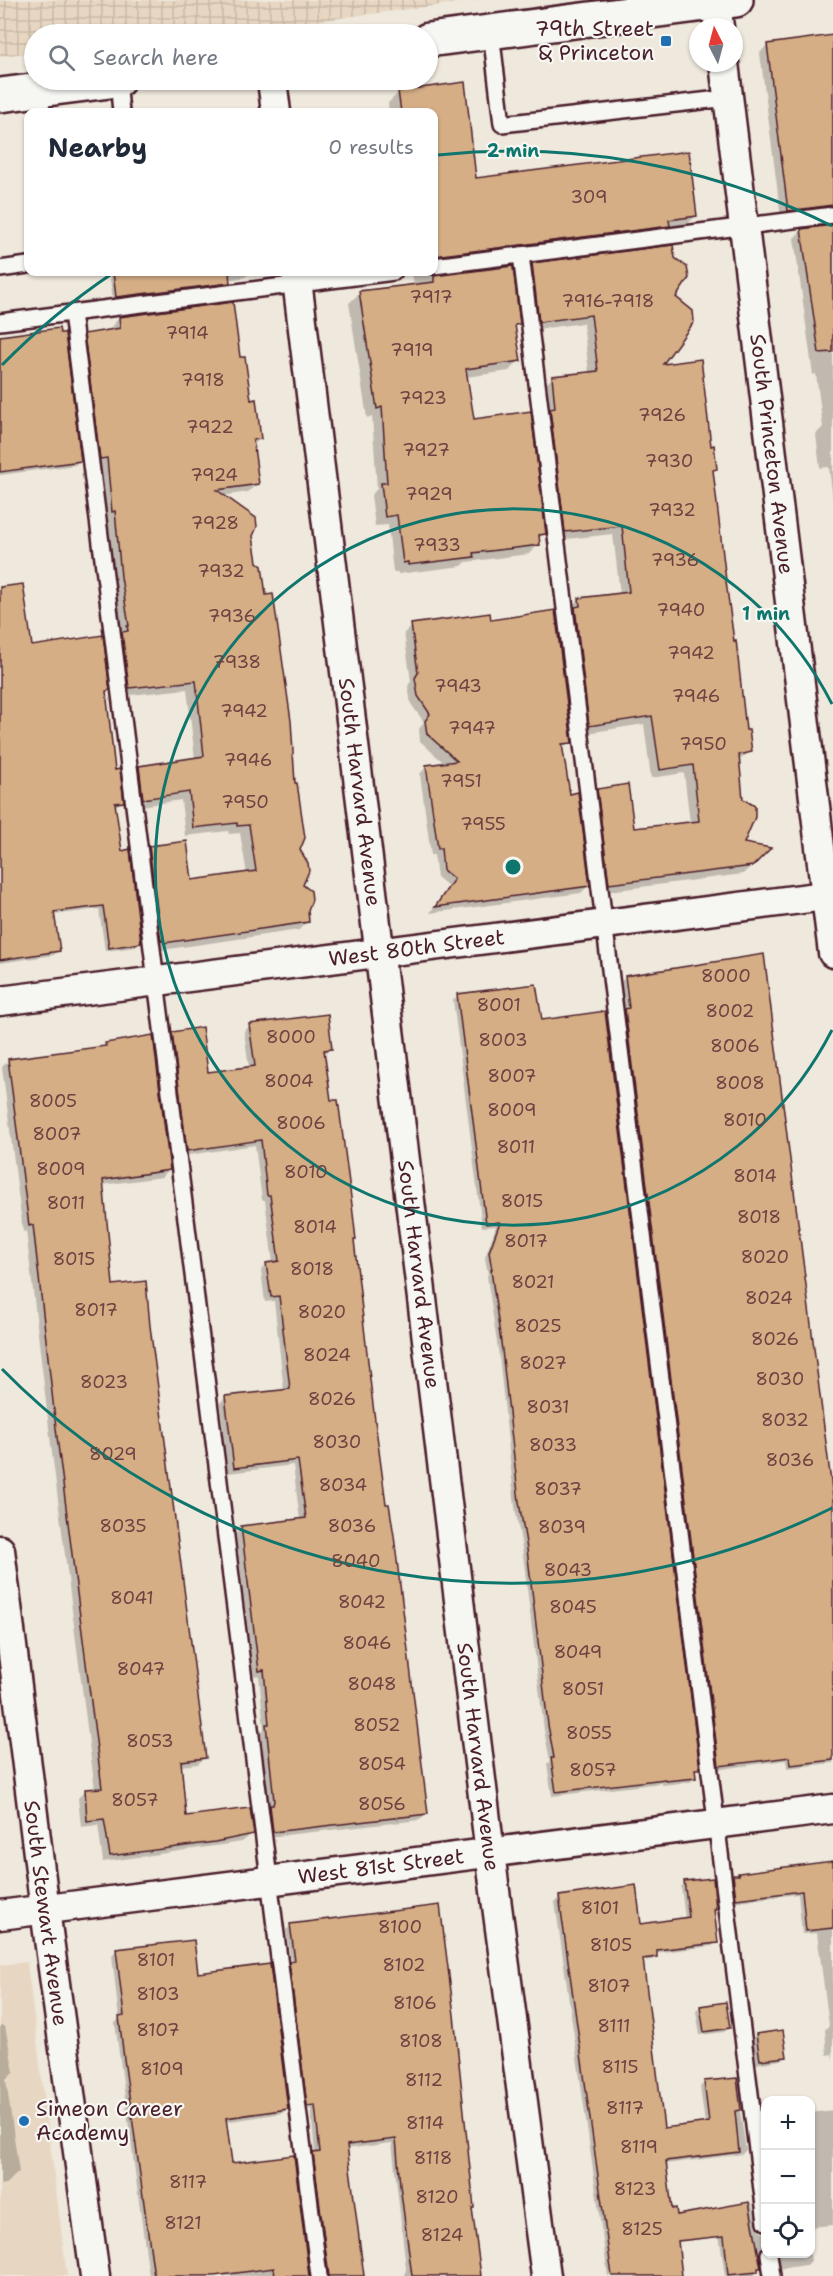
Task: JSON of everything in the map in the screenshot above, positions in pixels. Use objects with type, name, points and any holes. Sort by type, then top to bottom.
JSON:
[{"type":"main road","points":[[438,39],[724,10]]},
{"type":"main road","points":[[0,94],[40,101],[81,90]]},
{"type":"street","name":"South Princeton Avenue","points":[[724,72],[742,227],[829,895],[833,953]]},
{"type":"street","points":[[273,90],[276,108]]},
{"type":"street","name":"South Harvard Avenue","points":[[297,278],[490,1853],[546,2276]]},
{"type":"street","name":"West 80th Street","points":[[0,1001],[829,895]]},
{"type":"street","name":"South Stewart Avenue","points":[[0,1551],[45,1910],[95,2276]]},
{"type":"street","name":"West 81st Street","points":[[0,1915],[833,1809]]},
{"type":"lane","points":[[491,32],[502,124],[728,98]]},
{"type":"lane","points":[[119,90],[121,108]]},
{"type":"lane","points":[[438,265],[833,215]]},
{"type":"lane","points":[[521,255],[763,2204]]},
{"type":"lane","points":[[0,269],[24,266]]},
{"type":"lane","points":[[0,322],[297,278],[329,276]]},
{"type":"lane","points":[[72,313],[319,2276]]},
{"type":"lane","points":[[770,2258],[772,2276]]},
{"type":"shaded area","points":[[0,0],[479,0],[291,24],[24,24],[24,53],[0,56]]},
{"type":"shaded area","name":"Simeon Career Academy","points":[[27,1962],[67,2276],[0,2276],[0,1965]]},
{"type":"building","points":[[833,35],[833,205],[788,211],[767,44]]},
{"type":"building","points":[[465,82],[476,178],[689,151],[697,216],[669,220],[670,226],[438,255],[438,108],[400,108],[398,91],[438,90],[438,86]]},
{"type":"building","points":[[833,225],[833,352],[819,353],[801,229]]},
{"type":"building","points":[[673,245],[675,258],[687,267],[689,278],[676,297],[693,311],[694,322],[663,364],[701,359],[711,446],[714,445],[717,469],[713,470],[727,589],[734,641],[736,640],[746,730],[749,730],[752,752],[739,755],[743,799],[755,806],[755,817],[744,843],[771,848],[753,866],[609,884],[597,789],[628,784],[634,828],[699,821],[693,765],[660,770],[652,716],[589,726],[575,607],[580,606],[579,598],[629,592],[622,526],[565,532],[550,409],[555,408],[552,376],[598,371],[591,315],[539,322],[532,263]]},
{"type":"building","points":[[513,266],[520,324],[515,325],[521,361],[466,369],[474,419],[531,411],[546,534],[539,535],[540,545],[473,553],[474,557],[408,565],[408,562],[403,563],[397,515],[385,517],[381,483],[387,483],[382,407],[377,409],[359,291],[434,282],[434,276]]},
{"type":"building","points":[[113,276],[229,276],[230,283],[116,297]]},
{"type":"building","points":[[233,302],[240,357],[245,357],[251,400],[256,399],[261,439],[253,440],[259,484],[217,490],[256,518],[257,527],[253,536],[257,562],[262,566],[266,595],[273,594],[291,721],[295,783],[297,783],[305,838],[300,850],[308,863],[309,871],[303,885],[311,891],[312,900],[308,910],[309,922],[164,943],[163,940],[161,941],[149,846],[187,841],[192,880],[256,871],[249,825],[237,826],[237,823],[193,828],[189,792],[143,799],[139,766],[204,756],[196,681],[129,688],[122,632],[128,631],[127,626],[129,626],[121,577],[115,511],[112,512],[107,458],[100,459],[84,334],[120,328],[119,317]]},
{"type":"building","points":[[59,328],[60,333],[65,333],[81,461],[0,472],[0,336]]},
{"type":"building","points":[[23,584],[32,646],[103,635],[110,690],[106,691],[115,770],[120,769],[124,802],[115,803],[122,851],[130,849],[141,943],[109,948],[103,906],[54,912],[60,951],[0,960],[0,587]]},
{"type":"building","points":[[555,610],[572,743],[562,744],[570,794],[578,792],[590,886],[435,907],[454,879],[443,870],[426,765],[457,761],[427,734],[425,721],[430,714],[418,696],[415,678],[418,673],[411,624],[490,613],[491,620]]},
{"type":"building","points":[[764,954],[833,1498],[833,1760],[791,1765],[790,1757],[719,1766],[625,1009],[629,1008],[625,976]]},
{"type":"building","points":[[536,984],[542,1020],[605,1011],[700,1769],[695,1769],[696,1778],[666,1781],[665,1779],[556,1792],[551,1758],[554,1758],[519,1502],[489,1252],[500,1222],[486,1224],[457,994]]},
{"type":"building","points":[[328,1014],[332,1049],[324,1050],[331,1100],[338,1100],[352,1205],[373,1405],[386,1504],[389,1504],[394,1536],[428,1814],[273,1832],[270,1805],[273,1805],[274,1801],[266,1724],[269,1724],[264,1670],[259,1671],[241,1526],[306,1518],[298,1460],[234,1468],[225,1396],[290,1389],[279,1296],[271,1297],[266,1263],[279,1261],[270,1195],[267,1195],[261,1140],[187,1151],[172,1032],[202,1027],[208,1072],[255,1066],[249,1024]]},
{"type":"building","points":[[153,1035],[170,1170],[103,1180],[113,1285],[146,1281],[206,1758],[181,1761],[186,1816],[250,1808],[254,1834],[215,1842],[110,1856],[104,1819],[87,1821],[85,1789],[102,1788],[57,1437],[33,1225],[29,1226],[8,1059],[106,1046],[105,1043]]},
{"type":"building","points":[[833,1861],[833,1928],[806,1931],[802,1891],[736,1899],[733,1875],[739,1875],[738,1873]]},
{"type":"building","points":[[713,1878],[718,1943],[657,1950],[657,1957],[643,1959],[664,2128],[709,2122],[704,2081],[737,2078],[741,2110],[735,2111],[739,2152],[666,2161],[672,2209],[676,2208],[677,2215],[749,2202],[761,2268],[758,2268],[758,2272],[728,2275],[724,2236],[678,2241],[682,2276],[612,2276],[559,1896],[636,1885],[641,1924],[689,1917],[684,1881]]},
{"type":"building","points":[[440,1905],[454,2015],[474,2208],[472,2208],[481,2276],[412,2276],[396,2139],[347,2145],[364,2276],[329,2276],[313,2153],[320,2152],[315,2105],[307,2106],[289,1962],[295,1961],[290,1924]]},
{"type":"building","points":[[194,1940],[198,1973],[270,1964],[288,2109],[226,2118],[232,2163],[294,2155],[309,2276],[275,2276],[274,2268],[214,2276],[154,2276],[119,2017],[124,2016],[116,1949]]},
{"type":"building","points":[[726,2002],[730,2028],[704,2032],[700,2006]]},
{"type":"building","points":[[783,2030],[787,2057],[760,2060],[756,2034]]},
{"type":"place","name":"79th Street & Princeton","points":[[666,41]]},
{"type":"place","name":"Simeon Career Academy","points":[[24,2121]]}]
